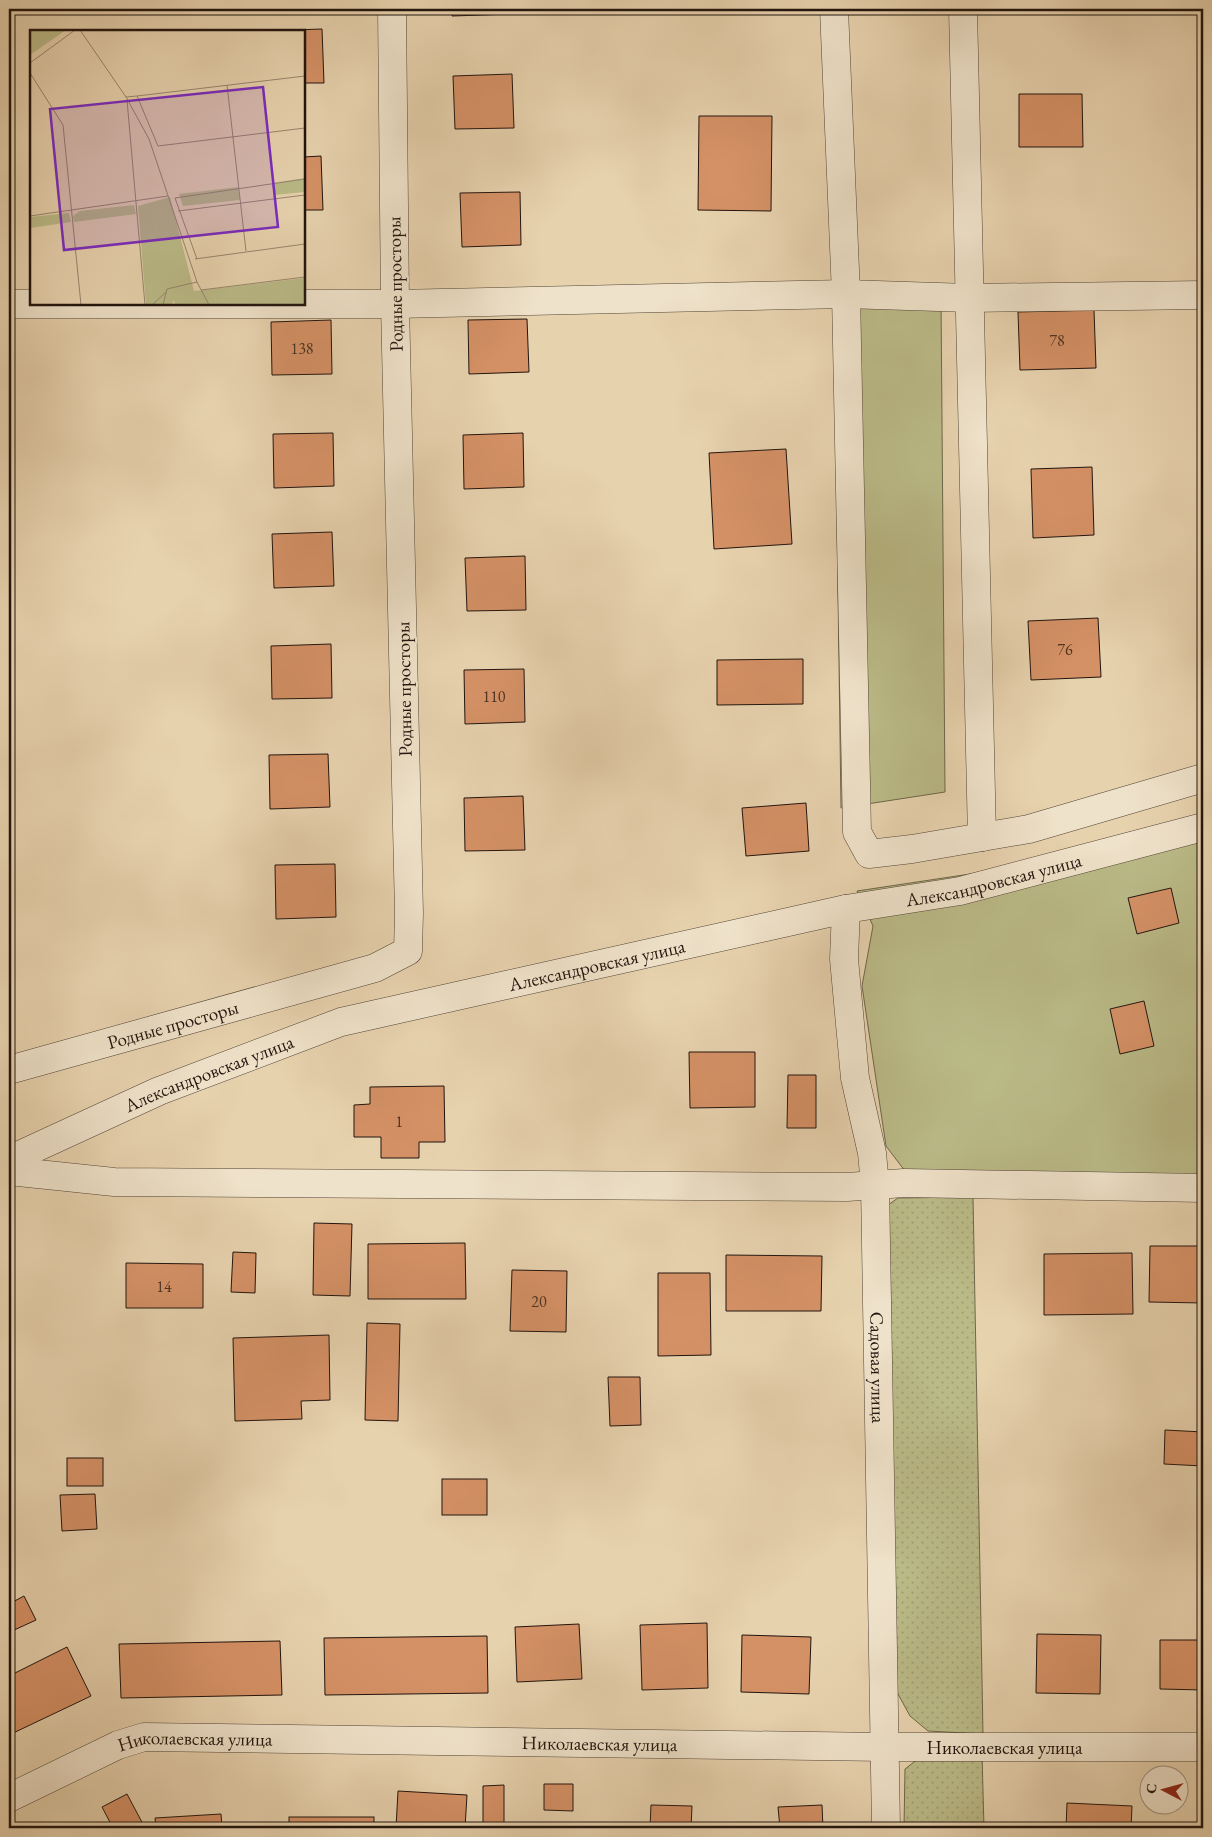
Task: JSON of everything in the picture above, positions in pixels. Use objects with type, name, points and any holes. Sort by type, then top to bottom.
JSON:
[{"type":"street","name":"Родные просторы","points":[[9,1070],[375,968],[408,951],[409,893],[395,304],[392,9]]},
{"type":"street","points":[[834,9],[846,294],[857,832],[869,854],[912,849],[1029,829],[1203,778]]},
{"type":"street","points":[[962,9],[982,837]]},
{"type":"street","points":[[305,304],[395,304],[846,294],[969,298],[1203,295]]},
{"type":"street","points":[[9,304],[30,304]]},
{"type":"street","name":"Александровская улица","points":[[9,1160],[159,1091],[341,1022],[846,909],[960,891],[1203,827]]},
{"type":"street","name":"Садовая улица","points":[[846,909],[844,959],[855,1078],[872,1152],[875,1185],[886,1828]]},
{"type":"street","points":[[9,1171],[114,1182],[847,1187],[904,1183],[1203,1188]]},
{"type":"street","name":"Николаевская улица","points":[[9,1798],[118,1745],[144,1736],[884,1747],[1203,1747]]},
{"type":"green space","points":[[941,298],[945,792],[841,808],[834,300]]},
{"type":"green space","points":[[1203,839],[1203,1179],[905,1171],[886,1146],[862,986],[873,926],[857,891]]},
{"type":"green space","points":[[973,1197],[983,1734],[928,1731],[910,1716],[898,1694],[893,1673],[888,1205],[898,1198]]},
{"type":"green space","points":[[982,1754],[984,1828],[904,1828],[905,1769],[923,1755]]},
{"type":"building","points":[[452,9],[512,9],[512,14],[452,16]]},
{"type":"building","points":[[322,29],[324,83],[305,83],[305,30],[292,30]]},
{"type":"building","points":[[512,74],[514,128],[455,129],[453,76]]},
{"type":"building","points":[[1019,94],[1082,94],[1083,147],[1019,147]]},
{"type":"building","points":[[699,116],[772,116],[771,211],[698,210]]},
{"type":"building","points":[[321,156],[323,210],[305,210],[305,157]]},
{"type":"building","points":[[520,192],[521,245],[462,247],[460,193]]},
{"type":"building","points":[[1094,310],[1096,368],[1020,370],[1018,312]]},
{"type":"building","points":[[527,319],[529,372],[469,374],[468,320]]},
{"type":"building","points":[[331,320],[332,374],[272,375],[271,322]]},
{"type":"building","points":[[333,433],[334,486],[274,488],[273,434]]},
{"type":"building","points":[[523,433],[524,487],[464,489],[463,435]]},
{"type":"building","points":[[786,449],[792,544],[714,549],[709,453]]},
{"type":"building","points":[[1092,467],[1094,535],[1033,538],[1031,469]]},
{"type":"building","points":[[332,532],[334,586],[274,588],[272,534]]},
{"type":"building","points":[[525,556],[526,610],[467,611],[465,558]]},
{"type":"building","points":[[1098,618],[1101,677],[1031,680],[1028,621]]},
{"type":"building","points":[[331,644],[332,698],[272,699],[271,646]]},
{"type":"building","points":[[803,659],[803,704],[717,705],[717,660]]},
{"type":"building","points":[[524,669],[525,722],[465,724],[464,670]]},
{"type":"building","points":[[328,754],[330,807],[270,809],[269,755]]},
{"type":"building","points":[[523,796],[525,850],[465,851],[464,798]]},
{"type":"building","points":[[806,803],[809,851],[746,856],[742,808]]},
{"type":"building","points":[[335,864],[336,917],[276,919],[275,865]]},
{"type":"building","points":[[1171,888],[1179,923],[1137,934],[1128,898]]},
{"type":"building","points":[[1144,1001],[1154,1046],[1120,1054],[1110,1009]]},
{"type":"building","points":[[689,1052],[755,1052],[755,1107],[690,1108]]},
{"type":"building","points":[[788,1075],[816,1075],[816,1128],[787,1128]]},
{"type":"building","points":[[444,1086],[445,1142],[419,1142],[419,1158],[381,1158],[381,1137],[354,1137],[354,1105],[370,1104],[370,1087]]},
{"type":"building","points":[[314,1223],[352,1224],[350,1296],[313,1295]]},
{"type":"building","points":[[465,1243],[466,1299],[368,1299],[368,1244]]},
{"type":"building","points":[[1150,1246],[1203,1246],[1203,1303],[1149,1302]]},
{"type":"building","points":[[233,1252],[256,1253],[255,1293],[231,1292]]},
{"type":"building","points":[[1132,1253],[1133,1314],[1044,1315],[1044,1254]]},
{"type":"building","points":[[726,1255],[822,1256],[821,1311],[726,1311]]},
{"type":"building","points":[[126,1263],[203,1264],[203,1308],[126,1308]]},
{"type":"building","points":[[512,1270],[567,1271],[566,1332],[510,1331]]},
{"type":"building","points":[[658,1273],[710,1273],[711,1355],[658,1356]]},
{"type":"building","points":[[367,1323],[400,1324],[398,1421],[365,1420]]},
{"type":"building","points":[[329,1335],[330,1400],[301,1401],[302,1419],[235,1421],[233,1338]]},
{"type":"building","points":[[608,1377],[640,1377],[641,1425],[610,1426]]},
{"type":"building","points":[[1165,1430],[1203,1432],[1203,1466],[1164,1464]]},
{"type":"building","points":[[67,1458],[103,1458],[103,1486],[67,1486]]},
{"type":"building","points":[[442,1479],[487,1479],[487,1515],[442,1515]]},
{"type":"building","points":[[95,1494],[97,1529],[62,1531],[60,1495]]},
{"type":"building","points":[[24,1596],[36,1620],[12,1631],[9,1624],[9,1604]]},
{"type":"building","points":[[707,1623],[708,1688],[642,1690],[640,1625]]},
{"type":"building","points":[[579,1624],[582,1679],[517,1682],[515,1627]]},
{"type":"building","points":[[1037,1634],[1101,1635],[1100,1694],[1036,1693]]},
{"type":"building","points":[[742,1635],[811,1637],[809,1694],[741,1692]]},
{"type":"building","points":[[487,1636],[488,1693],[325,1695],[324,1638]]},
{"type":"building","points":[[1160,1640],[1203,1640],[1203,1690],[1160,1689]]},
{"type":"building","points":[[280,1641],[282,1695],[121,1698],[119,1644]]},
{"type":"building","points":[[67,1647],[91,1696],[9,1735],[9,1676]]},
{"type":"building","points":[[544,1784],[573,1784],[573,1811],[544,1810]]},
{"type":"building","points":[[504,1785],[504,1828],[483,1828],[483,1786]]},
{"type":"building","points":[[398,1791],[467,1795],[465,1828],[396,1828]]},
{"type":"building","points":[[127,1794],[144,1826],[138,1828],[113,1828],[102,1807]]},
{"type":"building","points":[[1067,1803],[1132,1806],[1131,1828],[1066,1828]]},
{"type":"building","points":[[651,1805],[692,1806],[691,1828],[650,1828]]},
{"type":"building","points":[[822,1805],[823,1828],[780,1828],[778,1807]]},
{"type":"building","points":[[221,1814],[222,1828],[156,1828],[155,1818]]},
{"type":"building","points":[[289,1817],[374,1817],[374,1828],[289,1828]]}]
